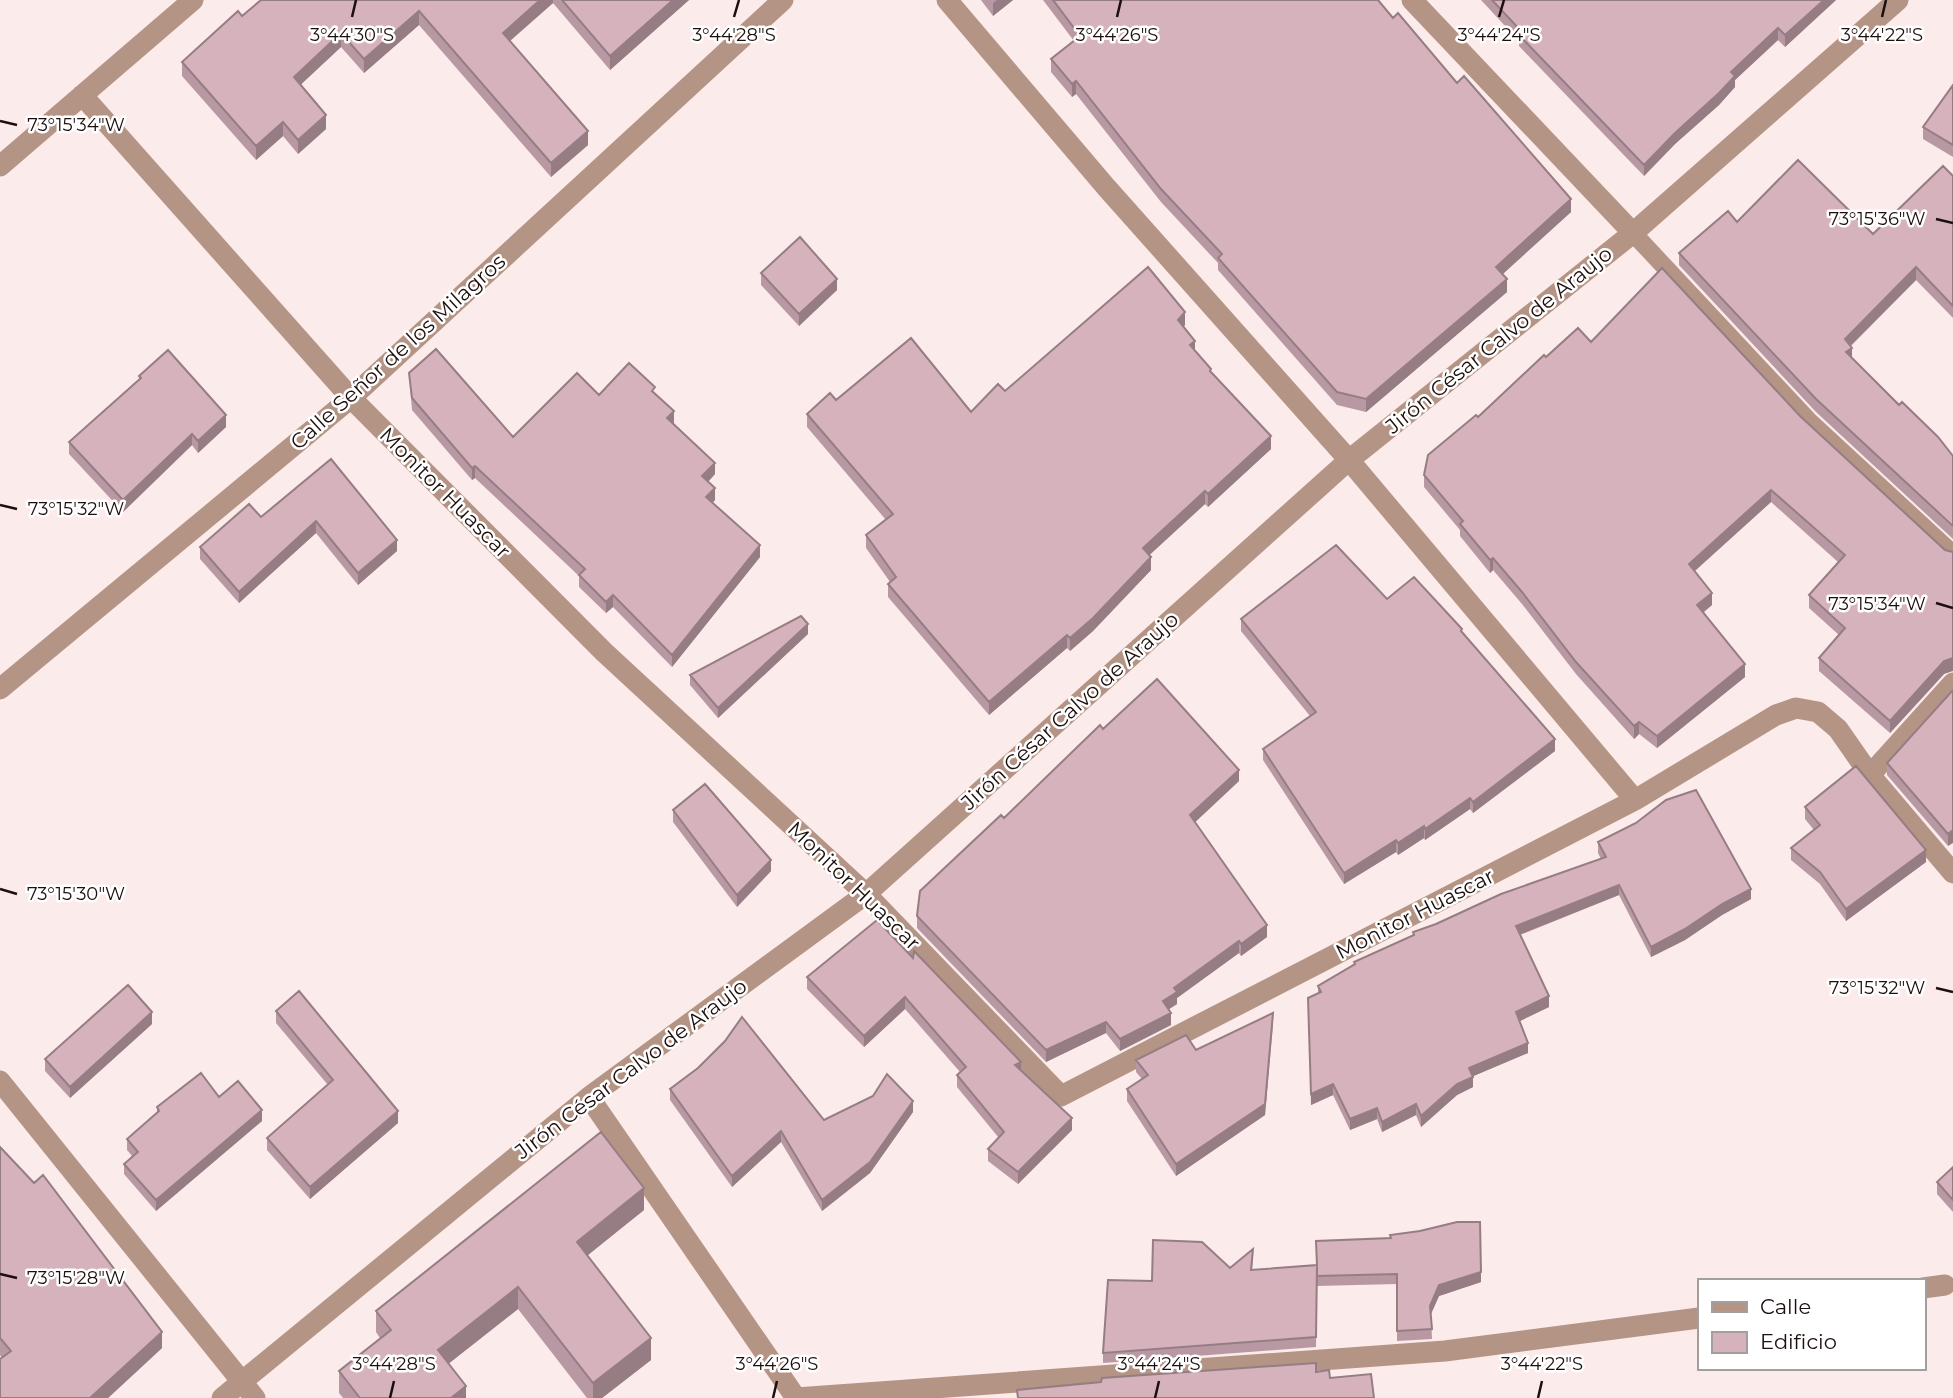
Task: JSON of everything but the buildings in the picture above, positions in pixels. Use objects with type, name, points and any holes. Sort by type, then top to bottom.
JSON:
[{"type":"street","points":[[0,166],[193,0]]},
{"type":"street","name":"Calle Señor de los Milagros","points":[[0,689],[351,398],[783,0]]},
{"type":"street","points":[[947,0],[1106,187],[1349,460],[1635,800]]},
{"type":"street","points":[[1412,0],[1633,233]]},
{"type":"street","name":"Jirón César Calvo de Araujo","points":[[222,1398],[248,1391],[589,1097],[866,894],[1349,460],[1633,233],[1898,0]]},
{"type":"street","name":"Monitor Huascar","points":[[82,95],[351,398],[604,652],[866,894],[1061,1096],[1635,800],[1776,715],[1796,708],[1818,712],[1838,729],[1870,775]]},
{"type":"street","points":[[1953,683],[1870,775],[1953,873]]},
{"type":"street","points":[[0,1081],[248,1391]]},
{"type":"street","points":[[589,1097],[796,1398],[1445,1351],[1698,1318]]},
{"type":"street","points":[[1925,1288],[1945,1285]]},
{"type":"lane","points":[[1633,233],[1808,420],[1953,554]]}]
